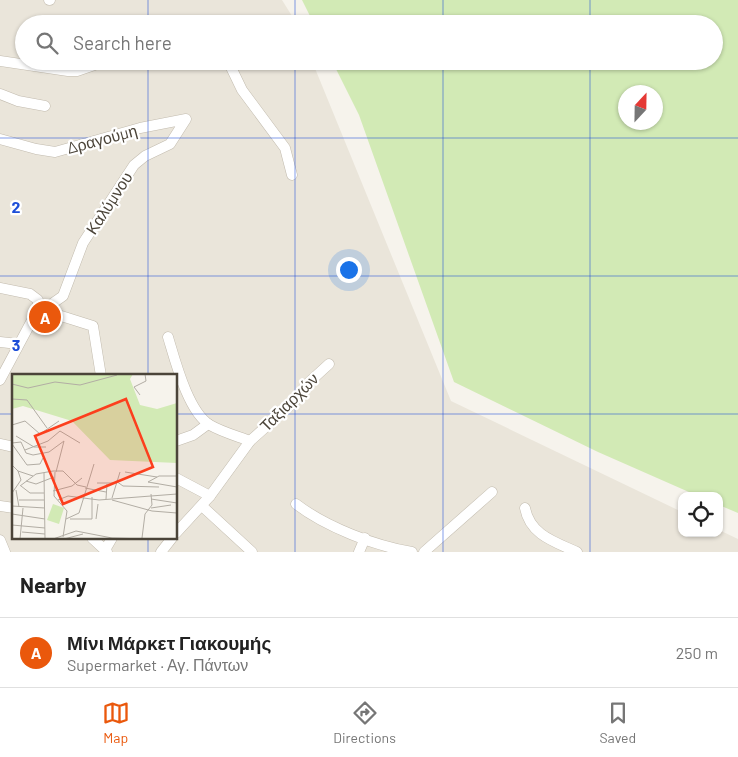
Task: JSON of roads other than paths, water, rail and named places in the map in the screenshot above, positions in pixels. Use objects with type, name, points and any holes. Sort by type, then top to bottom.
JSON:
[{"type":"street","points":[[0,61],[15,63]]},
{"type":"street","points":[[61,70],[80,70]]},
{"type":"street","points":[[232,70],[242,90],[285,148],[292,175]]},
{"type":"street","points":[[0,94],[18,101],[45,106]]},
{"type":"street","name":"Καλύμνου","points":[[40,309],[63,296],[68,289],[75,261],[83,243],[134,165],[145,156],[170,144],[186,119],[175,120]]},
{"type":"street","name":"Δραγούμη","points":[[0,139],[54,152],[175,120]]},
{"type":"street","points":[[0,288],[30,294],[38,300],[40,309],[18,344],[0,380]]},
{"type":"street","points":[[40,309],[89,323],[93,326],[101,374]]},
{"type":"street","points":[[168,337],[189,396],[208,424],[194,435],[178,440]]},
{"type":"street","points":[[0,342],[18,344]]},
{"type":"street","name":"Ταξιαρχών","points":[[178,531],[202,506],[250,441],[297,399],[306,384],[329,364]]},
{"type":"street","name":"Ταξιαρχών","points":[[208,424],[250,441]]},
{"type":"street","points":[[178,479],[210,496]]},
{"type":"street","points":[[424,552],[437,548],[492,492]]},
{"type":"street","points":[[296,504],[318,520],[365,538],[412,552]]},
{"type":"street","points":[[202,506],[252,552]]},
{"type":"street","points":[[524,508],[526,516],[537,531],[576,552]]},
{"type":"street","points":[[359,552],[365,538]]},
{"type":"street","points":[[0,540],[5,552]]},
{"type":"street","points":[[94,540],[106,551]]},
{"type":"street","name":"Ταξιαρχών","points":[[161,552],[170,540]]},
{"type":"place","name":"Μίνι Μάρκετ Γιακουμής","points":[[45,317]]}]
